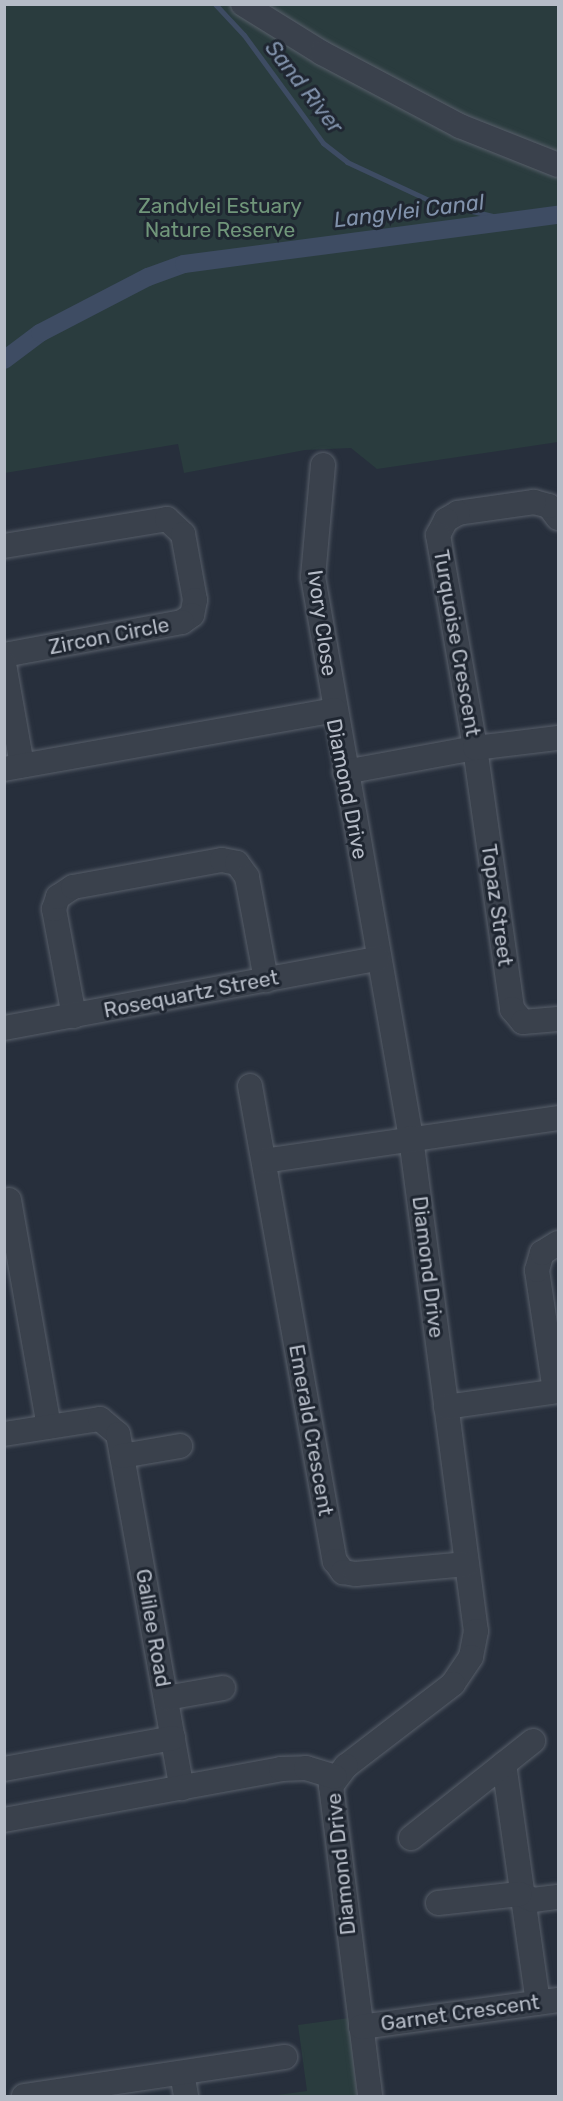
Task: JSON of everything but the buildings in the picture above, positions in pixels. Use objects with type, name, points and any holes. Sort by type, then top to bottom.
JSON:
[{"type":"street","points":[[243,4],[322,53],[460,126],[558,165]]},
{"type":"street","name":"Ivory Close","points":[[323,465],[313,577],[335,710]]},
{"type":"street","name":"Turquoise Crescent","points":[[476,748],[439,530],[446,520],[458,513],[534,502],[549,506],[558,518]]},
{"type":"street","name":"Zircon Circle","points":[[4,546],[167,519],[183,534],[195,600],[194,612],[182,622],[4,655]]},
{"type":"street","points":[[4,664],[13,767]]},
{"type":"street","name":"Diamond Drive","points":[[13,767],[335,710],[411,1138],[476,1631],[468,1665],[453,1684],[335,1777],[330,1798],[370,2097]]},
{"type":"street","points":[[345,772],[476,748],[558,738]]},
{"type":"street","name":"Topaz Street","points":[[476,748],[512,1010],[523,1022],[558,1019]]},
{"type":"street","points":[[74,1016],[54,909],[60,894],[73,887],[222,860],[237,863],[247,877],[266,980]]},
{"type":"street","name":"Rosequartz Street","points":[[4,1028],[378,959]]},
{"type":"street","name":"Emerald Crescent","points":[[250,1086],[337,1564],[347,1573],[369,1574],[467,1564]]},
{"type":"street","points":[[264,1161],[558,1118]]},
{"type":"street","points":[[9,1200],[49,1426]]},
{"type":"street","points":[[446,1407],[557,1391],[537,1270],[542,1253],[558,1243]]},
{"type":"street","name":"Galilee Road","points":[[4,1434],[100,1419],[118,1434],[182,1788]]},
{"type":"street","points":[[122,1456],[180,1446]]},
{"type":"street","points":[[166,1698],[224,1688]]},
{"type":"street","points":[[4,1769],[173,1738]]},
{"type":"street","points":[[411,1838],[532,1741]]},
{"type":"street","points":[[504,1764],[520,1894],[548,2001]]},
{"type":"street","points":[[4,1821],[295,1768],[335,1777]]},
{"type":"street","points":[[438,1903],[520,1894],[533,1900],[558,1897]]},
{"type":"street","name":"Garnet Crescent","points":[[361,2027],[548,2001]]},
{"type":"street","points":[[24,2097],[285,2057]]},
{"type":"street","points":[[182,2073],[186,2097]]},
{"type":"green space","name":"Zandvlei Estuary Nature Reserve","points":[[5,5],[558,5],[558,442],[377,469],[351,448],[305,450],[184,473],[178,444],[5,473]]},
{"type":"green space","points":[[349,2018],[357,2096],[270,2096],[307,2091],[298,2025]]},
{"type":"waterway","name":"Sand River","points":[[215,4],[244,35],[323,143],[347,162],[431,201],[513,221]]},
{"type":"waterway","name":"Langvlei Canal","points":[[4,360],[40,333],[148,277],[184,264],[558,215]]}]
